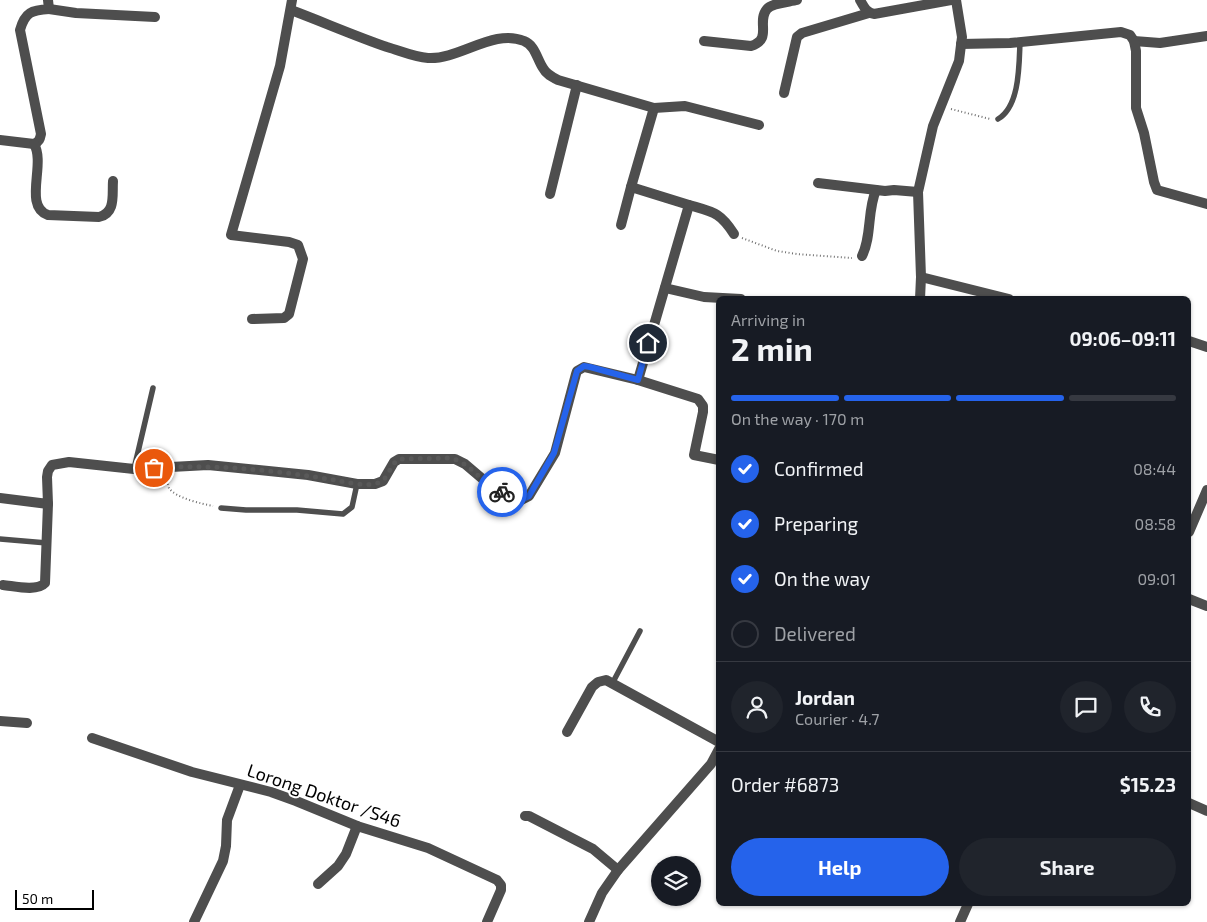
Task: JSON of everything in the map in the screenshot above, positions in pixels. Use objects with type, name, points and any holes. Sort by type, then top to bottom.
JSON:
[{"type":"street","points":[[704,41],[750,46],[758,44],[763,38],[764,15],[767,9],[797,0]]},
{"type":"street","points":[[860,0],[869,13]]},
{"type":"street","points":[[784,93],[797,37],[802,33],[869,13],[874,14],[951,0]]},
{"type":"street","points":[[920,296],[918,192],[933,126],[959,61],[962,37],[956,0]]},
{"type":"street","points":[[0,140],[34,144],[38,142],[41,134],[20,30],[23,19],[33,10],[49,4],[76,13],[155,17]]},
{"type":"street","points":[[252,318],[284,318],[289,314],[303,258],[298,246],[289,242],[231,235],[280,66],[291,5],[378,44],[418,57],[447,56],[492,41],[511,37],[525,41],[532,46],[543,69],[558,80],[654,108],[685,106],[759,125]]},
{"type":"street","points":[[961,44],[1020,42],[1121,32],[1130,35],[1134,41],[1136,51],[1136,108],[1144,132],[1154,182],[1158,190],[1207,204]]},
{"type":"street","points":[[1134,41],[1160,42],[1207,36]]},
{"type":"street","points":[[550,194],[577,85]]},
{"type":"street","points":[[621,225],[654,108]]},
{"type":"street","points":[[34,144],[39,158],[36,201],[38,208],[44,214],[99,217],[105,215],[111,208],[113,181]]},
{"type":"street","points":[[818,184],[918,192]]},
{"type":"street","points":[[631,188],[716,214],[724,219],[734,234]]},
{"type":"street","points":[[862,256],[865,248],[871,202],[876,190]]},
{"type":"street","points":[[638,380],[688,205]]},
{"type":"street","points":[[921,277],[996,296]]},
{"type":"street","points":[[665,288],[704,297],[716,298]]},
{"type":"street","points":[[1191,342],[1207,347]]},
{"type":"street","points":[[1,585],[43,586],[46,580],[48,471],[52,465],[69,462],[134,469],[208,465],[308,476],[357,484],[380,482],[394,462],[399,459],[449,458],[465,464],[485,481],[513,499],[525,500],[554,453],[577,371],[584,366],[638,380],[698,400],[703,406],[703,412],[694,455],[716,459]]},
{"type":"street","points":[[1191,527],[1207,490]]},
{"type":"street","points":[[0,498],[48,504]]},
{"type":"street","points":[[1191,599],[1207,606]]},
{"type":"street","points":[[567,732],[592,687],[598,682],[606,680],[613,682],[649,705],[716,740]]},
{"type":"street","points":[[0,721],[27,722]]},
{"type":"street","name":"Lorong Doktor /S46","points":[[92,738],[192,772],[296,801],[357,826],[428,848],[500,882],[501,890],[488,922]]},
{"type":"street","points":[[588,922],[602,893],[618,870],[711,764],[716,755]]},
{"type":"street","points":[[194,922],[223,861],[226,846],[226,820],[240,785]]},
{"type":"street","points":[[1191,804],[1207,812]]},
{"type":"street","points":[[525,816],[529,816],[593,849],[618,870]]},
{"type":"street","points":[[318,884],[338,866],[346,854],[357,826]]},
{"type":"street","points":[[960,922],[967,906]]},
{"type":"lane","points":[[998,119],[1006,114],[1011,104],[1018,76],[1020,42]]},
{"type":"lane","points":[[134,469],[153,388]]},
{"type":"lane","points":[[221,508],[297,510],[343,514],[352,507],[357,484]]},
{"type":"lane","points":[[0,539],[47,543]]},
{"type":"lane","points":[[613,682],[640,631]]},
{"type":"path","points":[[942,106],[987,119],[998,119]]},
{"type":"path","points":[[734,234],[777,251],[854,258],[862,256]]},
{"type":"path","points":[[170,467],[168,485],[172,491],[196,502],[221,508]]},
{"type":"way so far","points":[[154,468],[208,465],[308,476],[357,484],[375,484],[383,480],[394,462],[399,459],[449,458],[465,464],[502,492]]},
{"type":"route","points":[[502,492],[513,499],[525,500],[547,468],[554,453],[577,371],[584,366],[638,380],[648,343]]}]
